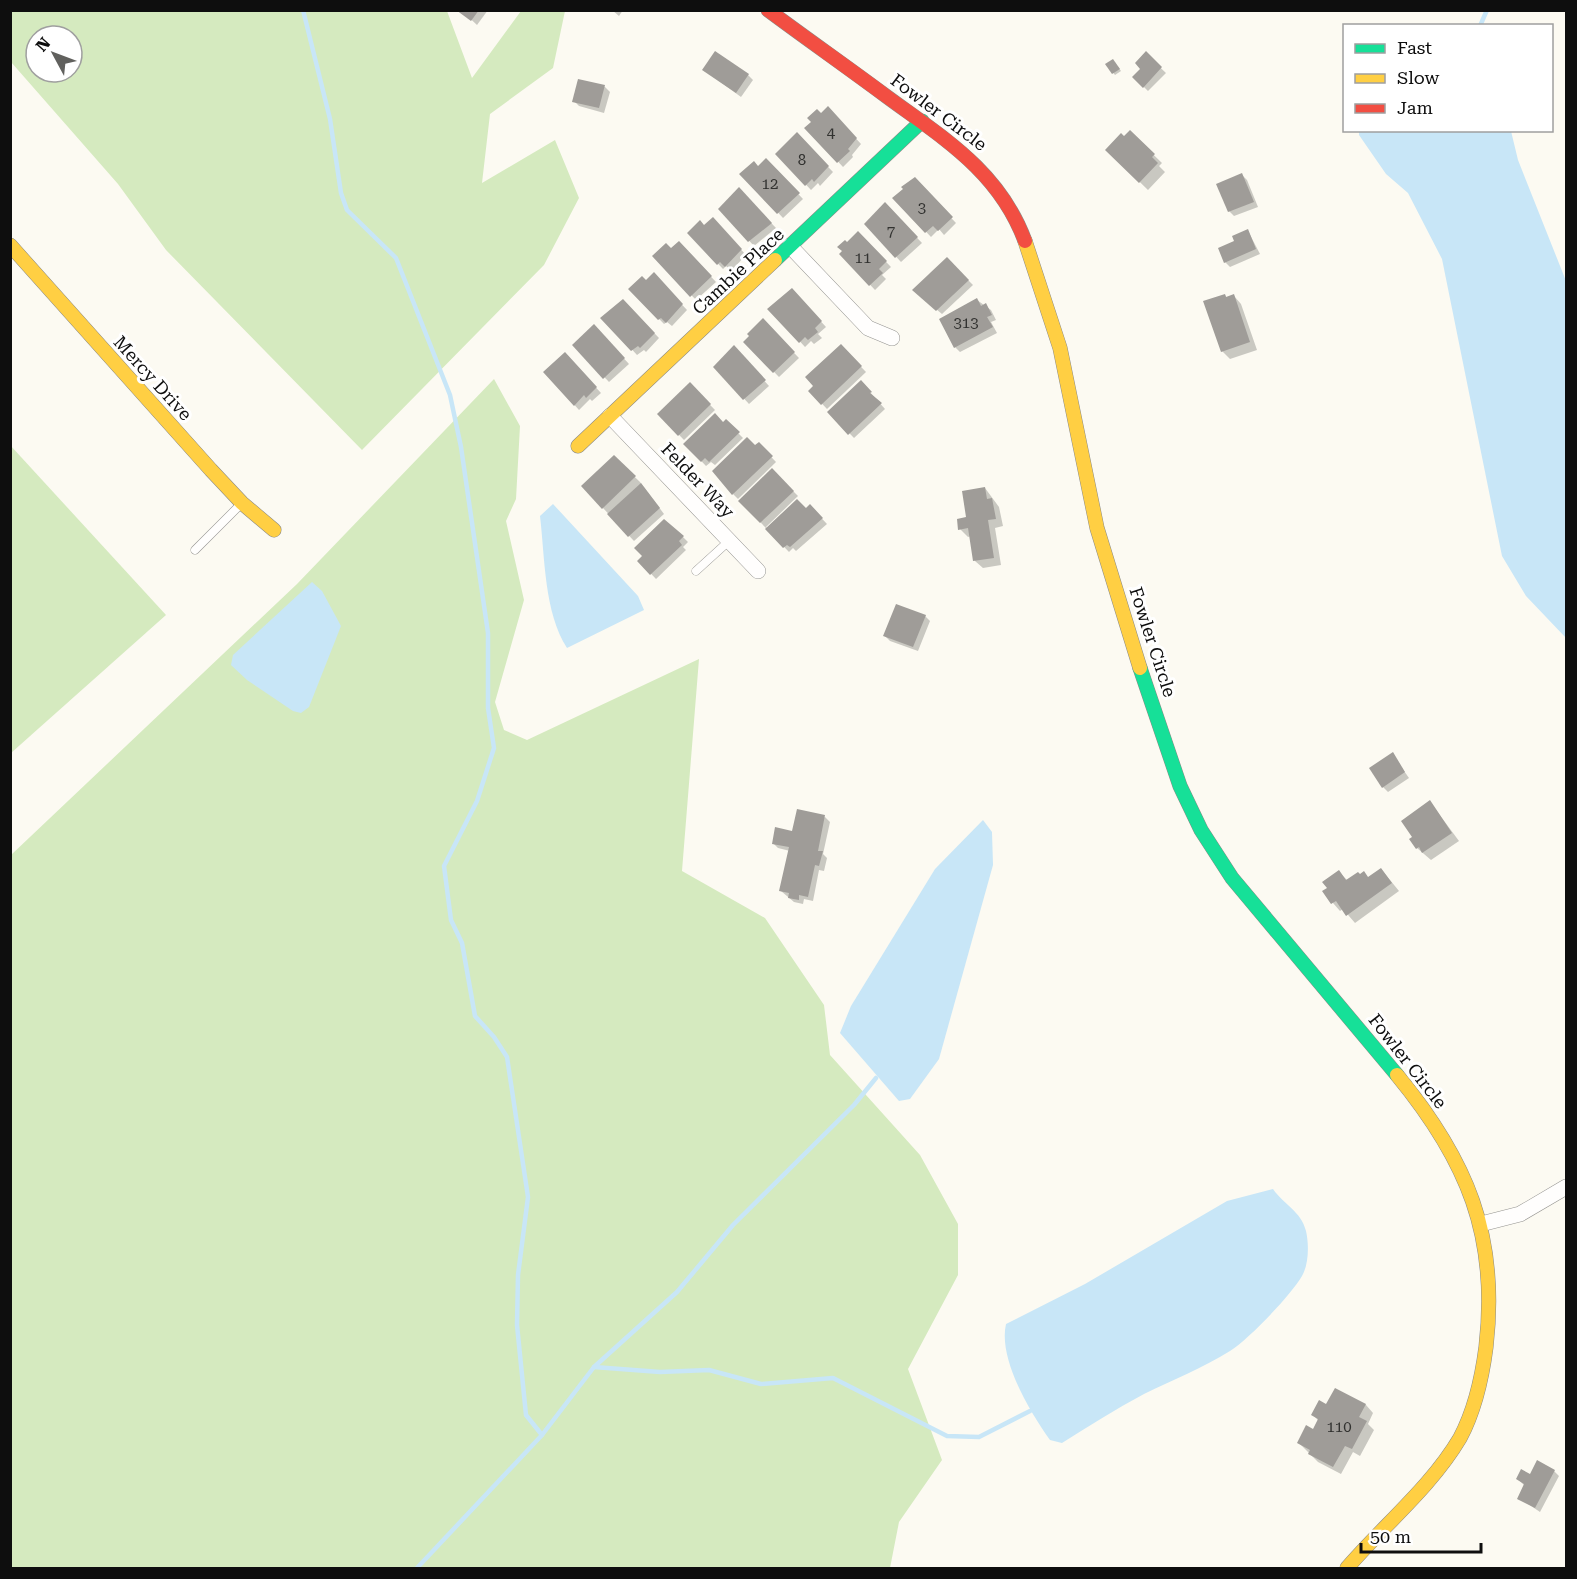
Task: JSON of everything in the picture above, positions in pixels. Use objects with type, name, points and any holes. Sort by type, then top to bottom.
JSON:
[{"type":"street","name":"Fowler Circle","points":[[768,10],[954,144],[984,172],[1000,192],[1025,237],[1060,348],[1095,519],[1122,616],[1180,786],[1201,830],[1232,879],[1429,1117],[1452,1156],[1481,1224],[1486,1271],[1487,1341],[1478,1399],[1468,1422],[1446,1457],[1347,1569]]},
{"type":"street","name":"Cambie Place","points":[[578,447],[922,121]]},
{"type":"street","name":"Mercy Drive","points":[[10,245],[242,502],[274,530]]},
{"type":"street","points":[[790,246],[868,328],[892,338]]},
{"type":"street","name":"Felder Way","points":[[610,416],[758,571]]},
{"type":"street","points":[[1481,1224],[1520,1214],[1566,1187]]},
{"type":"lane","points":[[195,550],[242,502]]},
{"type":"lane","points":[[696,571],[729,540]]},
{"type":"green space","points":[[10,11],[447,11],[472,78],[521,11],[565,11],[553,68],[490,114],[482,183],[555,140],[579,198],[544,265],[362,450],[166,250],[118,184],[30,84],[84,84],[84,24],[24,24],[24,77],[11,62]]},
{"type":"green space","points":[[494,379],[520,426],[516,499],[506,521],[524,600],[495,702],[504,730],[527,740],[699,659],[682,871],[765,918],[824,1005],[830,1055],[920,1155],[958,1224],[958,1275],[908,1369],[942,1460],[899,1522],[890,1568],[11,1568],[11,855],[297,584]]},
{"type":"green space","points":[[10,445],[166,615],[11,753],[10,753]]},
{"type":"water","points":[[1359,132],[1511,132],[1518,160],[1566,281],[1566,638],[1526,596],[1502,556],[1442,259],[1408,193],[1386,174]]},
{"type":"water","points":[[553,504],[638,596],[644,610],[567,648],[559,634],[550,601],[540,516]]},
{"type":"water","points":[[312,582],[322,591],[341,626],[309,707],[301,713],[293,711],[247,680],[231,665],[233,655]]},
{"type":"water","points":[[983,820],[992,832],[993,865],[939,1059],[910,1099],[899,1101],[840,1033],[851,1006],[935,869]]},
{"type":"water","points":[[1273,1189],[1304,1224],[1308,1242],[1307,1260],[1302,1276],[1279,1305],[1248,1337],[1230,1351],[1144,1394],[1062,1443],[1050,1440],[1025,1400],[1011,1369],[1005,1338],[1006,1324],[1085,1284],[1227,1201]]},
{"type":"building","points":[[456,10],[479,10],[471,21]]},
{"type":"building","points":[[715,51],[749,74],[736,93],[702,70]]},
{"type":"building","points":[[1146,51],[1162,67],[1143,88],[1132,77],[1140,69],[1135,63]]},
{"type":"building","points":[[1113,59],[1120,69],[1112,74],[1105,64]]},
{"type":"building","points":[[578,79],[605,85],[599,108],[572,102]]},
{"type":"building","points":[[828,106],[857,138],[848,149],[850,151],[837,163],[804,128],[811,122],[807,118],[817,109],[821,113]]},
{"type":"building","points":[[1130,130],[1155,154],[1152,157],[1158,163],[1139,183],[1105,150],[1121,133],[1124,136]]},
{"type":"building","points":[[797,132],[829,166],[814,182],[812,179],[805,186],[775,154]]},
{"type":"building","points":[[766,158],[800,193],[777,214],[739,174],[754,161],[758,166]]},
{"type":"building","points":[[1242,173],[1254,202],[1228,212],[1216,184]]},
{"type":"building","points":[[915,177],[953,217],[938,231],[933,226],[925,233],[892,198],[903,189],[901,187]]},
{"type":"building","points":[[739,187],[772,223],[748,242],[718,209]]},
{"type":"building","points":[[885,202],[918,237],[895,258],[864,224]]},
{"type":"building","points":[[713,217],[742,249],[725,267],[720,262],[717,265],[687,233],[700,220],[704,225]]},
{"type":"building","points":[[1248,229],[1256,249],[1224,263],[1218,248],[1234,241],[1232,236]]},
{"type":"building","points":[[858,231],[887,261],[879,269],[883,273],[869,286],[839,254],[842,251],[837,247],[845,240],[847,242]]},
{"type":"building","points":[[679,241],[712,276],[690,297],[652,256],[666,243],[671,248]]},
{"type":"building","points":[[947,257],[969,280],[936,311],[912,290]]},
{"type":"building","points":[[654,272],[683,304],[666,323],[661,318],[658,320],[628,289],[642,276],[646,280]]},
{"type":"building","points":[[792,288],[822,321],[815,328],[818,332],[808,340],[805,337],[799,343],[767,309]]},
{"type":"building","points":[[1225,294],[1226,297],[1234,294],[1250,342],[1221,352],[1203,301]]},
{"type":"building","points":[[977,298],[981,306],[986,303],[992,315],[987,317],[993,327],[954,348],[939,319]]},
{"type":"building","points":[[623,299],[655,333],[640,348],[638,346],[631,351],[600,318]]},
{"type":"building","points":[[763,318],[795,352],[773,373],[743,342],[749,336],[747,334]]},
{"type":"building","points":[[594,324],[625,358],[603,379],[572,345]]},
{"type":"building","points":[[841,344],[862,366],[821,405],[808,391],[813,386],[805,377]]},
{"type":"building","points":[[734,345],[766,380],[743,400],[713,367]]},
{"type":"building","points":[[565,352],[597,387],[586,398],[584,395],[574,406],[543,372]]},
{"type":"building","points":[[861,380],[872,392],[870,393],[882,403],[848,435],[827,412]]},
{"type":"building","points":[[690,382],[711,404],[678,436],[657,414]]},
{"type":"building","points":[[715,413],[723,422],[726,419],[740,432],[709,462],[705,458],[701,462],[683,444]]},
{"type":"building","points":[[747,437],[755,445],[759,442],[773,456],[732,495],[712,471]]},
{"type":"building","points":[[614,455],[636,476],[602,509],[581,486]]},
{"type":"building","points":[[772,468],[794,491],[760,523],[738,501]]},
{"type":"building","points":[[641,483],[660,508],[628,537],[607,514]]},
{"type":"building","points":[[985,487],[987,499],[992,498],[996,519],[988,520],[994,558],[973,561],[968,528],[958,530],[957,519],[966,517],[962,491]]},
{"type":"building","points":[[797,499],[806,508],[810,504],[823,518],[790,547],[787,545],[783,548],[765,529]]},
{"type":"building","points":[[664,519],[684,536],[679,541],[682,545],[650,575],[637,561],[642,556],[634,548]]},
{"type":"building","points":[[896,604],[926,615],[913,647],[883,636]]},
{"type":"building","points":[[1393,752],[1405,772],[1382,788],[1369,768]]},
{"type":"building","points":[[1430,800],[1452,833],[1422,853],[1419,847],[1416,849],[1409,839],[1412,837],[1401,821]]},
{"type":"building","points":[[797,809],[825,815],[818,851],[823,851],[819,866],[815,865],[808,897],[799,895],[799,900],[788,898],[789,893],[779,891],[789,847],[772,844],[775,827],[792,831]]},
{"type":"building","points":[[1381,868],[1392,883],[1346,916],[1336,901],[1331,904],[1322,891],[1327,888],[1322,882],[1339,870],[1346,880],[1364,871],[1368,877]]},
{"type":"building","points":[[1335,1388],[1366,1404],[1359,1417],[1367,1421],[1352,1449],[1345,1446],[1333,1467],[1308,1454],[1310,1450],[1297,1443],[1306,1425],[1313,1429],[1318,1419],[1311,1415],[1319,1400],[1326,1404]]},
{"type":"building","points":[[1537,1460],[1555,1470],[1535,1508],[1517,1499],[1524,1484],[1516,1479],[1521,1469],[1530,1474]]},
{"type":"waterway","points":[[303,10],[330,119],[341,193],[347,210],[396,258],[450,395],[461,447],[488,633],[488,708],[494,748],[477,801],[444,866],[451,920],[462,943],[475,1016],[494,1037],[507,1057],[528,1197],[518,1275],[517,1325],[526,1415],[542,1435]]},
{"type":"waterway","points":[[1481,24],[1487,10]]},
{"type":"waterway","points":[[417,1568],[542,1435],[594,1367],[677,1292],[733,1225],[854,1105],[876,1078]]},
{"type":"waterway","points":[[594,1367],[660,1372],[709,1370],[761,1384],[833,1378],[947,1436],[979,1437],[1030,1411]]},
{"type":"traffic: fast","points":[[775,260],[922,121]]},
{"type":"traffic: fast","points":[[1140,668],[1180,786],[1201,830],[1232,878],[1397,1075]]},
{"type":"traffic: slow","points":[[1025,241],[1060,348],[1097,528],[1140,668]]},
{"type":"traffic: slow","points":[[10,245],[211,470],[242,503],[274,530]]},
{"type":"traffic: slow","points":[[578,446],[775,260]]},
{"type":"traffic: slow","points":[[1347,1568],[1435,1473],[1460,1438],[1477,1394],[1486,1347],[1489,1307],[1487,1270],[1482,1235],[1473,1201],[1442,1138],[1397,1075]]},
{"type":"traffic: jam","points":[[768,10],[967,158],[985,175],[1000,195],[1014,216],[1025,241]]}]
